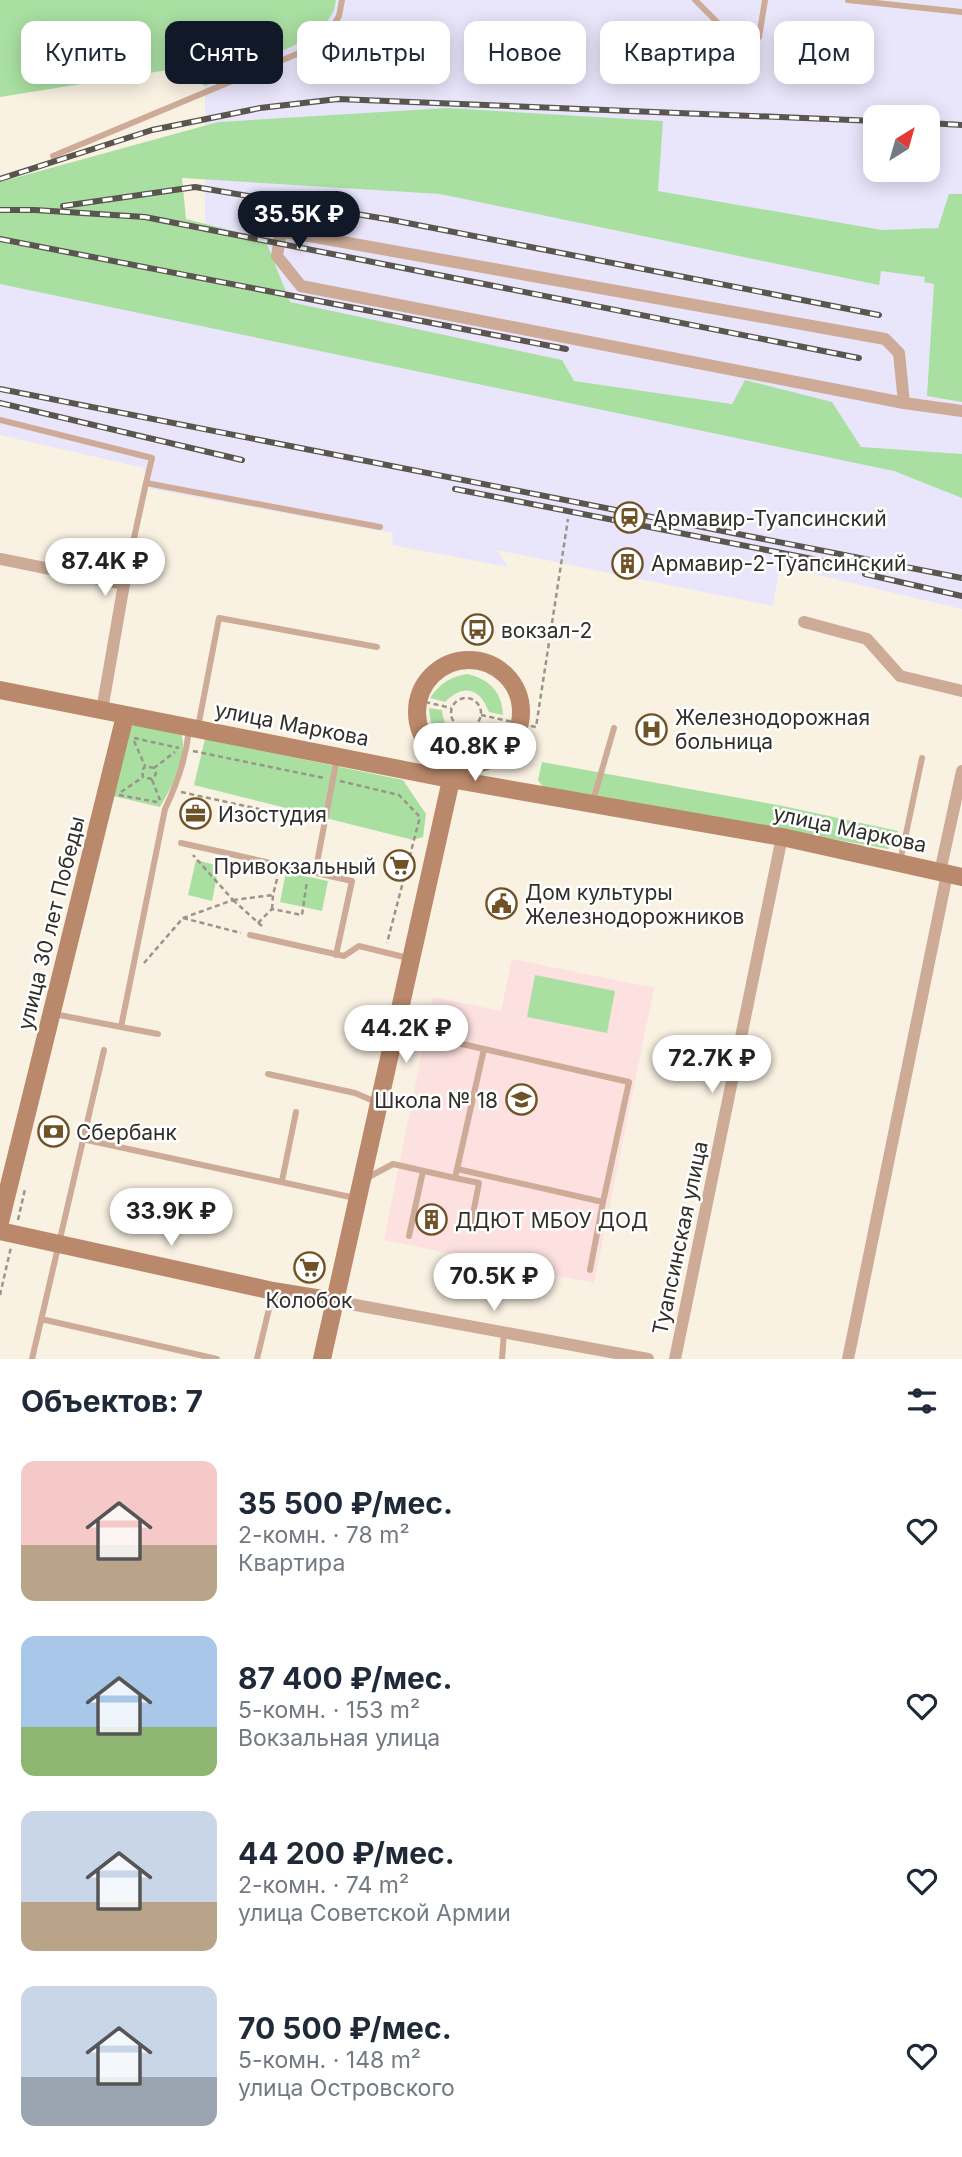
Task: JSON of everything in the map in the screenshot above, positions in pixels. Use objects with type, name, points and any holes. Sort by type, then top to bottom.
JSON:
[{"type":"main road","points":[[464,659],[481,660],[496,666],[508,677],[519,699],[520,724],[515,737],[496,757],[453,771],[424,738],[416,716],[417,700],[423,684],[434,672],[448,663],[464,659]]},
{"type":"main road","name":"улица Маркова","points":[[0,690],[337,756],[453,771],[593,803],[782,837],[949,875]]},
{"type":"main road","name":"улица 30 лет Победы","points":[[0,1222],[52,1013],[111,798],[125,716]]},
{"type":"main road","points":[[322,1359],[453,771]]},
{"type":"main road","points":[[0,1231],[273,1291],[334,1301]]},
{"type":"street","points":[[904,403],[900,353],[885,339],[281,231],[277,256],[301,286],[904,403],[962,411]]},
{"type":"street","points":[[0,559],[124,584],[102,710]]},
{"type":"street","points":[[804,622],[867,639],[900,676],[962,691]]},
{"type":"street","points":[[949,875],[962,771]]},
{"type":"street","name":"Туапсинская улица","points":[[675,1359],[782,837]]},
{"type":"street","name":"улица Маркова","points":[[848,1359],[949,875]]},
{"type":"street","points":[[334,1301],[648,1359]]},
{"type":"lane","points":[[53,156],[323,43],[339,16],[342,0]]},
{"type":"lane","points":[[695,0],[728,33],[759,37],[765,0]]},
{"type":"lane","points":[[848,0],[962,12]]},
{"type":"lane","points":[[0,420],[152,458],[124,584]]},
{"type":"lane","points":[[146,483],[380,527]]},
{"type":"lane","points":[[121,1027],[165,809],[174,790],[183,749],[193,728],[219,618],[377,647]]},
{"type":"lane","points":[[593,803],[614,728]]},
{"type":"lane","points":[[312,872],[325,824],[337,756]]},
{"type":"lane","points":[[900,864],[922,758]]},
{"type":"lane","points":[[181,843],[352,881],[336,954]]},
{"type":"lane","points":[[250,935],[344,956],[359,947],[410,959]]},
{"type":"lane","points":[[52,1013],[158,1034]]},
{"type":"lane","points":[[394,1029],[629,1082],[590,1269]]},
{"type":"lane","points":[[455,1178],[484,1049]]},
{"type":"lane","points":[[32,1359],[104,1050]]},
{"type":"lane","points":[[268,1074],[355,1093],[378,1102]]},
{"type":"lane","points":[[282,1181],[296,1112]]},
{"type":"lane","points":[[82,1139],[282,1181],[358,1190],[393,1164],[455,1178],[479,1184],[470,1229]]},
{"type":"lane","points":[[457,1170],[603,1202]]},
{"type":"lane","points":[[409,1236],[423,1171]]},
{"type":"lane","points":[[257,1359],[273,1291]]},
{"type":"lane","points":[[41,1319],[217,1359]]},
{"type":"lane","points":[[502,1359],[505,1332]]},
{"type":"path","points":[[481,715],[536,727],[568,519]]},
{"type":"path","points":[[469,698],[478,705],[481,715],[474,726],[462,728],[451,718],[451,708],[458,700],[469,698]]},
{"type":"path","points":[[417,700],[451,708]]},
{"type":"path","points":[[453,771],[462,728]]},
{"type":"path","points":[[132,738],[400,795],[420,817],[385,954]]},
{"type":"path","points":[[129,749],[132,738]]},
{"type":"path","points":[[132,738],[145,766]]},
{"type":"path","points":[[145,766],[154,768],[183,749]]},
{"type":"path","points":[[143,776],[145,766]]},
{"type":"path","points":[[152,779],[156,774],[154,768]]},
{"type":"path","points":[[111,798],[143,776]]},
{"type":"path","points":[[143,776],[152,779]]},
{"type":"path","points":[[111,798],[161,803],[152,779]]},
{"type":"path","points":[[111,798],[121,783]]},
{"type":"path","points":[[174,790],[325,824]]},
{"type":"path","points":[[181,843],[233,900],[278,941]]},
{"type":"path","points":[[258,923],[272,909],[281,865]]},
{"type":"path","points":[[272,909],[302,915],[312,872]]},
{"type":"path","points":[[131,978],[183,918],[233,900],[273,895]]},
{"type":"path","points":[[183,918],[250,935]]},
{"type":"shaded area","points":[[336,0],[962,0],[962,609],[780,566],[773,606],[497,550],[508,567],[392,545],[393,533],[151,489],[144,468],[0,435],[0,246],[205,286],[205,86],[283,84],[283,50],[297,44],[297,84],[450,84],[450,21],[327,21],[334,11]]},
{"type":"shaded area","name":"Школа № 18","points":[[512,959],[654,988],[594,1283],[384,1240],[433,997],[501,1011]]},
{"type":"green space","points":[[0,0],[336,0],[334,11],[327,21],[297,21],[297,44],[283,50],[283,21],[165,21],[165,70],[151,73],[151,21],[21,21],[21,84],[81,84],[0,97]]},
{"type":"green space","points":[[448,108],[663,121],[658,191],[882,230],[938,228],[949,194],[962,194],[962,402],[927,396],[934,284],[924,282],[925,277],[881,271],[879,285],[440,194],[182,178],[186,219],[265,239],[290,302],[562,360],[574,381],[732,404],[745,380],[832,402],[861,447],[962,454],[962,498],[894,471],[0,284],[0,182],[218,122]]},
{"type":"green space","points":[[468,674],[493,688],[500,700],[503,715],[489,712],[481,698],[471,691],[459,692],[445,702],[430,698],[446,682]]},
{"type":"green space","points":[[429,708],[442,710],[446,724],[456,734],[454,749],[435,732]]},
{"type":"green space","points":[[136,722],[181,733],[181,761],[160,807],[113,796],[128,730]]},
{"type":"green space","points":[[487,723],[501,726],[485,744],[463,749],[465,737],[481,731]]},
{"type":"green space","points":[[205,739],[403,780],[426,814],[423,837],[413,840],[194,785]]},
{"type":"green space","points":[[542,762],[783,806],[898,831],[897,843],[888,849],[543,787],[538,780]]},
{"type":"green space","points":[[196,860],[219,866],[212,901],[188,895]]},
{"type":"green space","points":[[286,872],[328,881],[322,911],[280,902]]},
{"type":"green space","points":[[535,975],[615,991],[607,1033],[527,1017]]},
{"type":"railway","points":[[0,179],[152,130],[260,108],[338,99],[863,121]]},
{"type":"railway","points":[[940,124],[962,125]]},
{"type":"railway","points":[[63,206],[195,187],[392,220],[879,315]]},
{"type":"railway","points":[[0,210],[145,217],[859,358]]},
{"type":"railway","points":[[0,239],[566,349]]},
{"type":"railway","points":[[0,389],[962,578]]},
{"type":"railway","points":[[0,403],[242,460]]},
{"type":"railway","points":[[455,489],[874,571]]},
{"type":"railway","points":[[865,574],[962,596]]},
{"type":"place","name":"Армавир-Туапсинский","points":[[630,518]]},
{"type":"place","name":"Армавир-2-Туапсинский","points":[[628,563]]},
{"type":"place","name":"вокзал-2","points":[[478,630]]},
{"type":"place","name":"Железнодорожная больница","points":[[652,729]]},
{"type":"place","name":"Изостудия","points":[[195,814]]},
{"type":"place","name":"Привокзальный","points":[[399,866]]},
{"type":"place","name":"Дом культуры Железнодорожников","points":[[502,904]]},
{"type":"place","name":"Школа № 18","points":[[521,1100]]},
{"type":"place","name":"Сбербанк","points":[[53,1132]]},
{"type":"place","name":"ДДЮТ МБОУ ДОД","points":[[432,1220]]},
{"type":"place","name":"Колобок","points":[[309,1268]]}]
